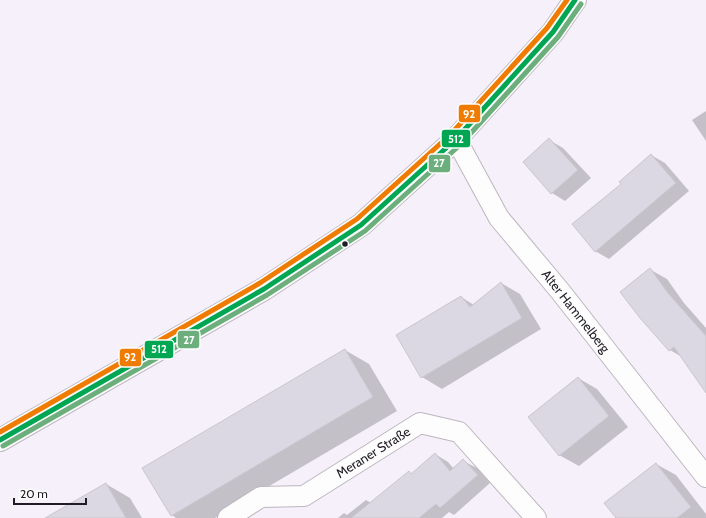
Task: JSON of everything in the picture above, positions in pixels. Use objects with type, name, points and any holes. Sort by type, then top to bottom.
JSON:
[{"type":"street","points":[[0,440],[264,289],[361,225],[456,139],[553,32],[575,0]]},
{"type":"street","name":"Alter Hammelberg","points":[[456,139],[499,218],[560,291],[706,477]]},
{"type":"street","name":"Meraner Straße","points":[[228,518],[261,497],[304,496],[420,423],[459,432],[536,518]]},
{"type":"building","points":[[549,138],[578,170],[551,194],[523,162]]},
{"type":"building","points":[[651,154],[676,183],[595,252],[572,224],[621,184],[619,182]]},
{"type":"building","points":[[650,268],[668,293],[706,336],[706,393],[674,347],[669,351],[640,318],[620,292]]},
{"type":"building","points":[[501,282],[522,318],[421,378],[396,335],[461,296],[470,307]]},
{"type":"building","points":[[345,349],[373,397],[171,516],[142,468]]},
{"type":"building","points":[[578,377],[609,416],[559,456],[528,417]]},
{"type":"building","points":[[435,453],[450,471],[463,459],[478,475],[440,508],[436,504],[419,518],[351,518],[409,471],[411,474]]},
{"type":"building","points":[[656,463],[691,507],[677,518],[616,518],[604,503]]},
{"type":"building","points":[[106,483],[126,518],[45,518]]},
{"type":"transit line","name":"92","points":[[0,432],[260,283],[357,219],[451,134],[547,28],[567,0]]},
{"type":"transit line","name":"512","points":[[0,440],[264,289],[361,225],[456,139],[553,32],[575,0]]},
{"type":"transit line","name":"27","points":[[3,446],[267,295],[365,231],[461,144],[558,37],[581,4]]}]
